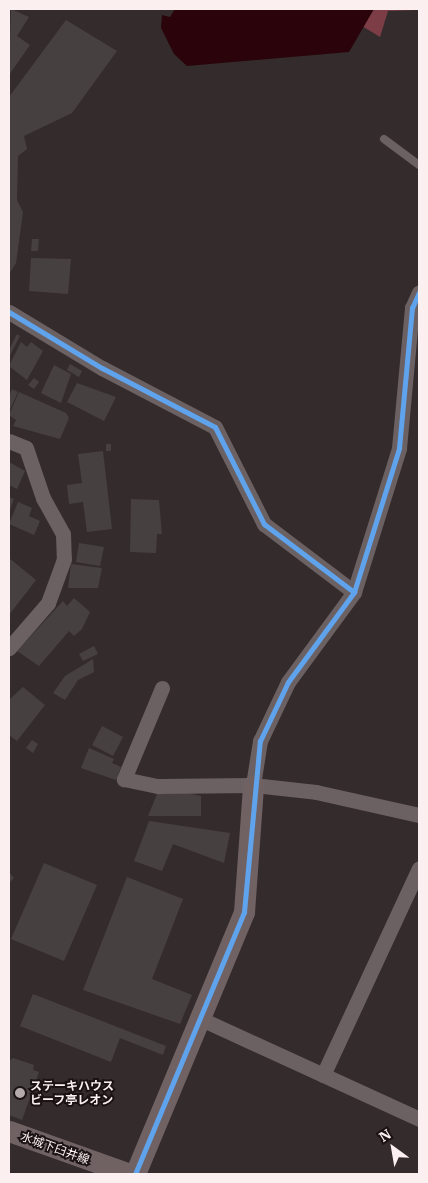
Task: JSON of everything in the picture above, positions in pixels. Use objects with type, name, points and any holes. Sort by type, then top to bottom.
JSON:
[{"type":"street","points":[[135,1174],[244,912],[253,785],[260,741],[288,682],[354,592],[399,448],[412,308],[419,292]]},
{"type":"street","points":[[9,312],[215,427],[264,524],[354,592]]},
{"type":"street","points":[[9,440],[26,448],[43,498],[63,534],[64,558],[48,603],[9,648]]},
{"type":"street","points":[[162,688],[124,779],[158,786],[253,785],[316,792],[419,815]]},
{"type":"street","points":[[323,1075],[419,868]]},
{"type":"street","points":[[201,1019],[419,1119]]},
{"type":"street","name":"水城下臼井線","points":[[9,1131],[130,1174]]},
{"type":"lane","points":[[384,140],[419,165]]},
{"type":"shaded area","points":[[175,9],[374,9],[349,52],[187,66],[174,54],[161,28],[162,15],[170,17]]},
{"type":"shaded area","points":[[374,9],[419,10],[388,11],[380,37],[362,26]]},
{"type":"building","points":[[11,9],[29,17],[17,36],[30,45],[9,75]]},
{"type":"building","points":[[66,20],[117,51],[72,113],[24,136],[27,149],[18,156],[17,200],[23,212],[16,263],[9,274],[9,97]]},
{"type":"building","points":[[32,239],[39,239],[38,251],[31,251]]},
{"type":"building","points":[[31,258],[71,259],[68,294],[29,291]]},
{"type":"building","points":[[17,334],[20,336],[9,357],[9,350]]},
{"type":"building","points":[[21,342],[27,347],[31,342],[43,351],[27,380],[9,366]]},
{"type":"building","points":[[70,364],[82,371],[79,377],[67,370]]},
{"type":"building","points":[[54,365],[71,374],[61,403],[41,393]]},
{"type":"building","points":[[34,378],[39,382],[34,389],[28,385]]},
{"type":"building","points":[[77,383],[116,397],[104,421],[67,402]]},
{"type":"building","points":[[12,389],[18,392],[9,412],[9,397]]},
{"type":"building","points":[[19,392],[66,413],[69,418],[60,439],[13,426],[16,420],[9,415]]},
{"type":"building","points":[[106,444],[111,444],[111,451],[106,451]]},
{"type":"building","points":[[103,451],[112,529],[87,532],[83,502],[69,504],[67,485],[82,483],[78,454]]},
{"type":"building","points":[[9,462],[25,471],[17,489],[9,485]]},
{"type":"building","points":[[9,497],[14,499],[9,512]]},
{"type":"building","points":[[131,499],[159,500],[162,534],[157,534],[156,553],[130,552]]},
{"type":"building","points":[[18,502],[32,508],[29,516],[40,521],[34,535],[9,524]]},
{"type":"building","points":[[79,543],[104,547],[100,566],[76,562]]},
{"type":"building","points":[[9,558],[36,580],[9,615]]},
{"type":"building","points":[[71,564],[102,568],[98,588],[68,588]]},
{"type":"building","points":[[74,598],[90,612],[82,629],[74,636],[69,631],[39,666],[17,651],[63,601],[67,606]]},
{"type":"building","points":[[94,646],[98,654],[83,661],[79,654]]},
{"type":"building","points":[[93,659],[94,672],[78,680],[65,700],[53,693],[65,676]]},
{"type":"building","points":[[23,687],[45,705],[17,741],[9,735],[9,700]]},
{"type":"building","points":[[102,726],[123,737],[113,756],[92,745]]},
{"type":"building","points":[[32,740],[38,744],[33,753],[26,748]]},
{"type":"building","points":[[89,748],[114,759],[112,763],[121,767],[116,780],[81,768]]},
{"type":"building","points":[[188,793],[201,796],[201,816],[148,816],[157,794]]},
{"type":"building","points":[[149,821],[230,833],[224,863],[173,844],[162,871],[134,861]]},
{"type":"building","points":[[44,863],[97,885],[64,961],[11,939]]},
{"type":"building","points":[[9,872],[14,878],[9,883]]},
{"type":"building","points":[[127,877],[183,899],[152,979],[192,995],[180,1024],[83,990]]},
{"type":"building","points":[[33,994],[166,1046],[163,1055],[120,1038],[111,1062],[20,1026]]},
{"type":"building","name":"ステーキハウス ビーフ亭レオン","points":[[13,1058],[34,1065],[33,1070],[39,1072],[22,1120],[9,1115],[9,1061]]},
{"type":"cycle path","points":[[135,1174],[244,912],[260,741],[288,682],[354,592],[399,448],[412,308],[419,292]]},
{"type":"cycle path","points":[[9,312],[102,368],[215,427],[264,524],[354,592]]},
{"type":"place","name":"ステーキハウス ビーフ亭レオン","points":[[20,1093]]}]
